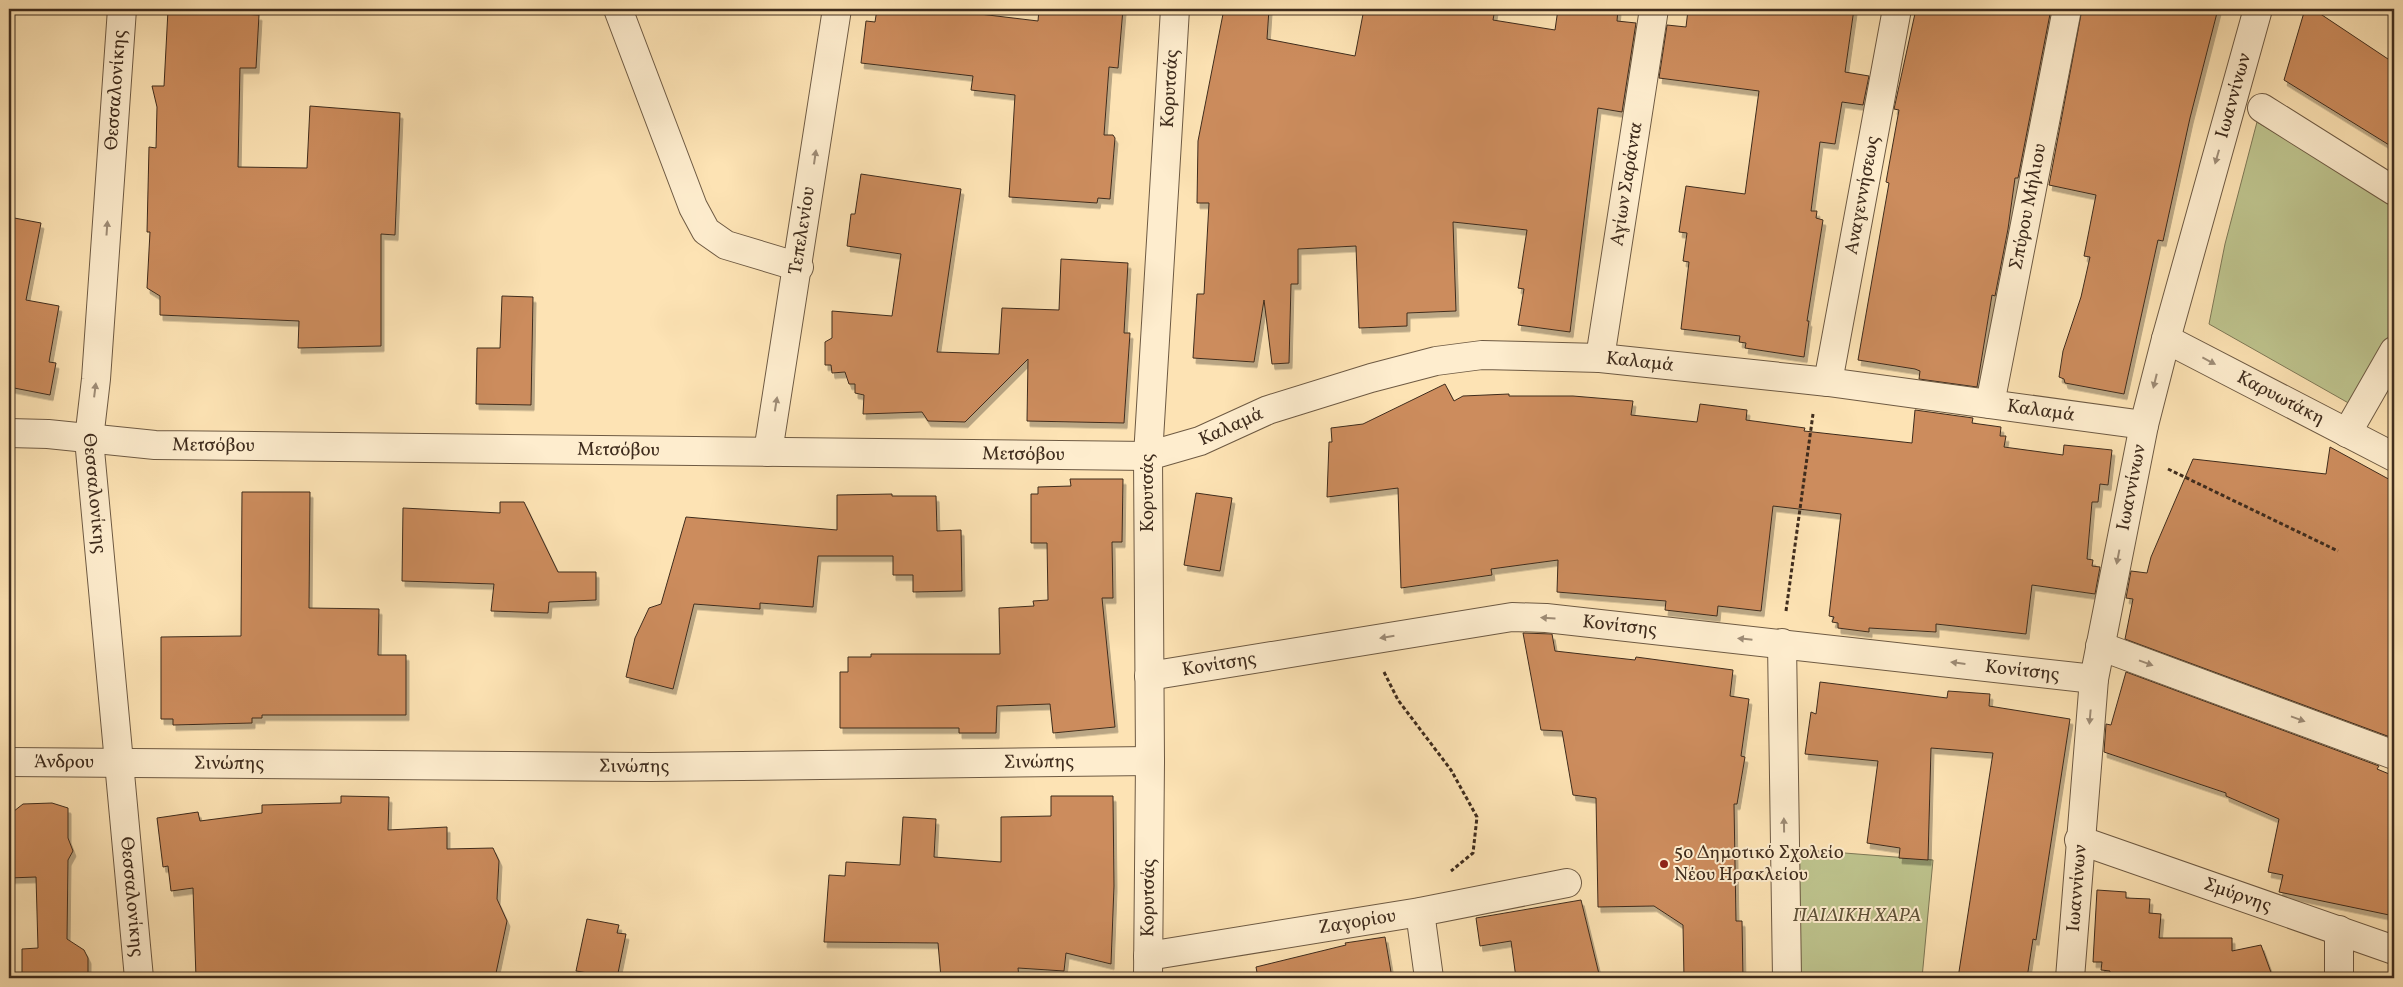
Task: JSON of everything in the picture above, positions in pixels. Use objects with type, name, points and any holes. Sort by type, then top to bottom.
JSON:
[{"type":"street","name":"Θεσσαλονίκης","points":[[122,9],[96,379],[89,439],[139,978]]},
{"type":"street","points":[[618,9],[693,207],[706,231],[726,245],[799,267]]},
{"type":"street","name":"Τεπελενίου","points":[[768,452],[799,267],[837,9]]},
{"type":"street","name":"Κορυτσάς","points":[[1148,967],[1150,761],[1148,456],[1175,9]]},
{"type":"street","name":"Αγίων Σαράντα","points":[[1600,358],[1654,9]]},
{"type":"street","name":"Αναγεννήσεως","points":[[1822,382],[1897,9]]},
{"type":"street","name":"Σπύρου Μήλιου","points":[[1990,404],[2067,9]]},
{"type":"street","name":"Ιωαννίνων","points":[[2070,978],[2079,840],[2094,679],[2100,646],[2144,425],[2166,338],[2258,9]]},
{"type":"street","points":[[2262,108],[2394,191]]},
{"type":"street","name":"Καρυωτάκη","points":[[2166,338],[2394,457]]},
{"type":"street","points":[[2347,433],[2394,351]]},
{"type":"street","name":"Καλαμά","points":[[1148,456],[1200,441],[1268,410],[1436,361],[1482,355],[1600,358],[1822,382],[2144,425]]},
{"type":"street","name":"Μετσόβου","points":[[9,433],[155,445],[1148,456]]},
{"type":"street","name":"Κονίτσης","points":[[1149,676],[1512,617],[1546,618],[1782,643],[2094,679]]},
{"type":"street","points":[[1782,643],[1787,978]]},
{"type":"street","points":[[2100,646],[2394,755]]},
{"type":"street","name":"Σινώπης","points":[[119,762],[660,767],[1150,761]]},
{"type":"street","name":"Άνδρου","points":[[9,762],[119,762]]},
{"type":"street","name":"Σμύρνης","points":[[2079,840],[2394,950]]},
{"type":"street","name":"Ζαγορίου","points":[[1148,967],[1567,883]]},
{"type":"street","points":[[1420,912],[1429,978]]},
{"type":"street","points":[[2338,978],[2339,930]]},
{"type":"path","points":[[1782,643],[1822,382]]},
{"type":"path","points":[[2139,454],[2338,551]]},
{"type":"path","points":[[1368,640],[1398,700],[1450,770],[1477,817],[1473,853],[1440,880],[1420,912]]},
{"type":"green space","points":[[2257,122],[2394,204],[2394,330],[2352,405],[2209,324],[2225,244]]},
{"type":"green space","name":"ΠΑΙΔΙΚΗ ΧΑΡΑ","points":[[1794,849],[1933,860],[1922,978],[1796,978]]},
{"type":"building","points":[[877,9],[938,9],[1038,21],[1039,9],[1123,9],[1118,68],[1109,67],[1104,135],[1113,135],[1115,138],[1110,199],[1098,198],[1097,203],[1009,197],[1015,95],[971,90],[973,76],[861,63],[866,21],[875,22]]},
{"type":"building","points":[[1224,9],[1269,9],[1267,39],[1355,56],[1364,9],[1495,9],[1493,20],[1555,30],[1558,9],[1618,9],[1617,21],[1636,23],[1622,112],[1598,108],[1570,332],[1518,325],[1524,289],[1518,288],[1527,230],[1453,222],[1456,311],[1407,313],[1407,326],[1359,328],[1356,246],[1298,249],[1298,284],[1291,284],[1289,363],[1272,364],[1264,300],[1254,362],[1193,358],[1197,294],[1204,294],[1209,203],[1197,203],[1198,141]]},
{"type":"building","points":[[1714,9],[1854,9],[1845,72],[1869,76],[1863,105],[1842,102],[1835,144],[1820,142],[1811,211],[1817,211],[1816,218],[1823,220],[1807,321],[1809,321],[1804,357],[1745,348],[1746,343],[1739,342],[1740,336],[1681,329],[1689,262],[1683,261],[1687,233],[1679,232],[1686,186],[1745,194],[1759,91],[1659,78],[1667,25],[1686,27],[1688,10],[1713,14]]},
{"type":"building","points":[[1916,9],[2051,9],[2018,178],[2015,178],[2008,229],[1995,296],[1992,295],[1977,387],[1919,379],[1920,371],[1915,369],[1858,360],[1889,183],[1886,182],[1899,110],[1894,109]]},
{"type":"building","points":[[2082,9],[2218,9],[2190,118],[2163,241],[2158,240],[2124,394],[2065,383],[2064,379],[2059,377],[2063,351],[2081,297],[2090,257],[2084,256],[2096,195],[2049,185]]},
{"type":"building","points":[[2305,9],[2313,9],[2394,63],[2394,148],[2284,80]]},
{"type":"building","points":[[168,10],[259,15],[256,68],[240,68],[238,167],[307,168],[310,106],[400,113],[395,235],[381,234],[381,346],[298,348],[299,321],[160,315],[160,296],[147,288],[150,232],[147,232],[149,147],[156,148],[157,107],[152,86],[164,86]]},
{"type":"building","points":[[861,174],[961,189],[937,352],[999,354],[1002,308],[1059,310],[1061,259],[1128,263],[1124,333],[1130,333],[1124,423],[1027,421],[1028,359],[965,422],[928,421],[922,412],[863,414],[864,395],[855,393],[855,384],[849,384],[845,372],[832,373],[831,365],[825,365],[825,342],[832,338],[832,311],[892,316],[901,254],[847,246],[851,214],[855,214]]},
{"type":"building","points":[[9,217],[41,223],[26,300],[59,306],[49,362],[56,363],[50,395],[9,387]]},
{"type":"building","points":[[502,296],[533,297],[531,405],[476,404],[477,348],[500,348]]},
{"type":"building","points":[[1445,384],[1454,401],[1463,396],[1509,394],[1509,396],[1573,396],[1633,401],[1631,415],[1697,422],[1700,404],[1747,410],[1746,420],[1805,428],[1804,431],[1912,443],[1915,410],[1973,418],[1972,423],[2001,427],[2000,436],[2006,436],[2004,447],[2063,455],[2064,445],[2112,450],[2108,485],[2100,484],[2098,502],[2092,502],[2087,559],[2093,560],[2092,566],[2100,567],[2095,594],[2032,585],[2026,634],[1936,624],[1936,632],[1869,628],[1869,632],[1838,628],[1838,623],[1832,622],[1834,617],[1829,616],[1841,514],[1773,506],[1761,611],[1718,606],[1717,616],[1665,610],[1666,601],[1557,592],[1558,560],[1491,569],[1492,575],[1401,588],[1398,488],[1327,497],[1329,442],[1332,442],[1331,428],[1363,424]]},
{"type":"building","points":[[2330,447],[2394,482],[2394,726],[2390,737],[2125,639],[2133,599],[2126,598],[2131,571],[2147,573],[2151,557],[2193,459],[2326,474]]},
{"type":"building","points":[[1070,479],[1123,479],[1122,542],[1112,542],[1113,598],[1102,598],[1115,727],[1053,733],[1050,704],[997,706],[996,733],[959,733],[959,728],[840,728],[840,672],[848,672],[848,657],[871,657],[871,654],[1000,654],[999,608],[1034,606],[1033,601],[1048,600],[1047,543],[1031,543],[1031,494],[1038,494],[1038,487],[1071,486]]},
{"type":"building","points":[[242,492],[310,492],[309,608],[379,609],[378,655],[406,655],[406,715],[262,715],[262,718],[252,718],[252,723],[173,725],[173,719],[161,719],[161,637],[241,636]]},
{"type":"building","points":[[1196,493],[1232,498],[1220,571],[1184,565]]},
{"type":"building","points":[[892,494],[892,496],[936,496],[937,531],[961,530],[962,591],[913,592],[913,575],[893,575],[893,556],[818,556],[813,607],[760,603],[760,609],[694,604],[673,689],[626,677],[635,638],[649,608],[661,604],[686,517],[837,530],[837,495]]},
{"type":"building","points":[[500,502],[524,502],[558,572],[596,572],[596,600],[549,602],[548,613],[491,611],[494,584],[402,581],[403,508],[500,513]]},
{"type":"building","points":[[1523,633],[1552,634],[1555,651],[1635,660],[1636,657],[1733,670],[1730,696],[1749,699],[1741,756],[1745,757],[1737,804],[1734,804],[1736,921],[1742,921],[1743,978],[1684,978],[1683,925],[1654,906],[1598,907],[1596,798],[1573,795],[1562,731],[1541,730]]},
{"type":"building","points":[[2126,672],[2379,766],[2377,769],[2394,776],[2394,916],[2279,892],[2283,875],[2268,872],[2279,819],[2226,796],[2226,793],[2104,752],[2106,724],[2111,725]]},
{"type":"building","points":[[1820,682],[1947,698],[1948,691],[1990,694],[1989,706],[2070,719],[2036,940],[2033,939],[2027,978],[1958,978],[1993,753],[1931,748],[1928,860],[1899,858],[1900,848],[1867,843],[1878,761],[1805,754],[1811,712],[1816,714]]},
{"type":"building","points":[[341,796],[389,797],[388,830],[447,827],[447,849],[493,848],[499,861],[497,899],[507,921],[495,978],[196,978],[193,888],[171,891],[168,866],[163,867],[157,818],[198,812],[200,821],[262,813],[262,805],[341,803]]},
{"type":"building","points":[[1051,796],[1113,796],[1114,886],[1111,964],[1066,953],[1064,971],[1018,968],[1019,978],[941,978],[938,943],[824,942],[829,875],[845,876],[846,862],[900,865],[903,817],[936,819],[934,857],[1001,862],[1001,817],[1051,816]]},
{"type":"building","points":[[52,803],[68,808],[68,838],[73,851],[68,860],[67,939],[84,950],[88,958],[88,978],[22,978],[22,949],[38,948],[36,877],[9,878],[9,815],[23,804]]},
{"type":"building","points":[[2097,890],[2126,892],[2126,898],[2150,899],[2149,913],[2161,914],[2159,938],[2232,938],[2232,951],[2261,945],[2273,978],[2109,978],[2110,971],[2101,970],[2102,962],[2093,962]]},
{"type":"building","points":[[1581,900],[1600,978],[1516,978],[1511,941],[1480,946],[1476,918]]},
{"type":"building","points":[[587,919],[619,925],[617,933],[626,934],[617,978],[576,971]]},
{"type":"building","points":[[1385,937],[1392,978],[1258,978],[1256,967],[1346,945],[1345,943]]},
{"type":"place","name":"5ο Δημοτικό Σχολείο Νέου Ηρακλείου","points":[[1664,864]]}]
